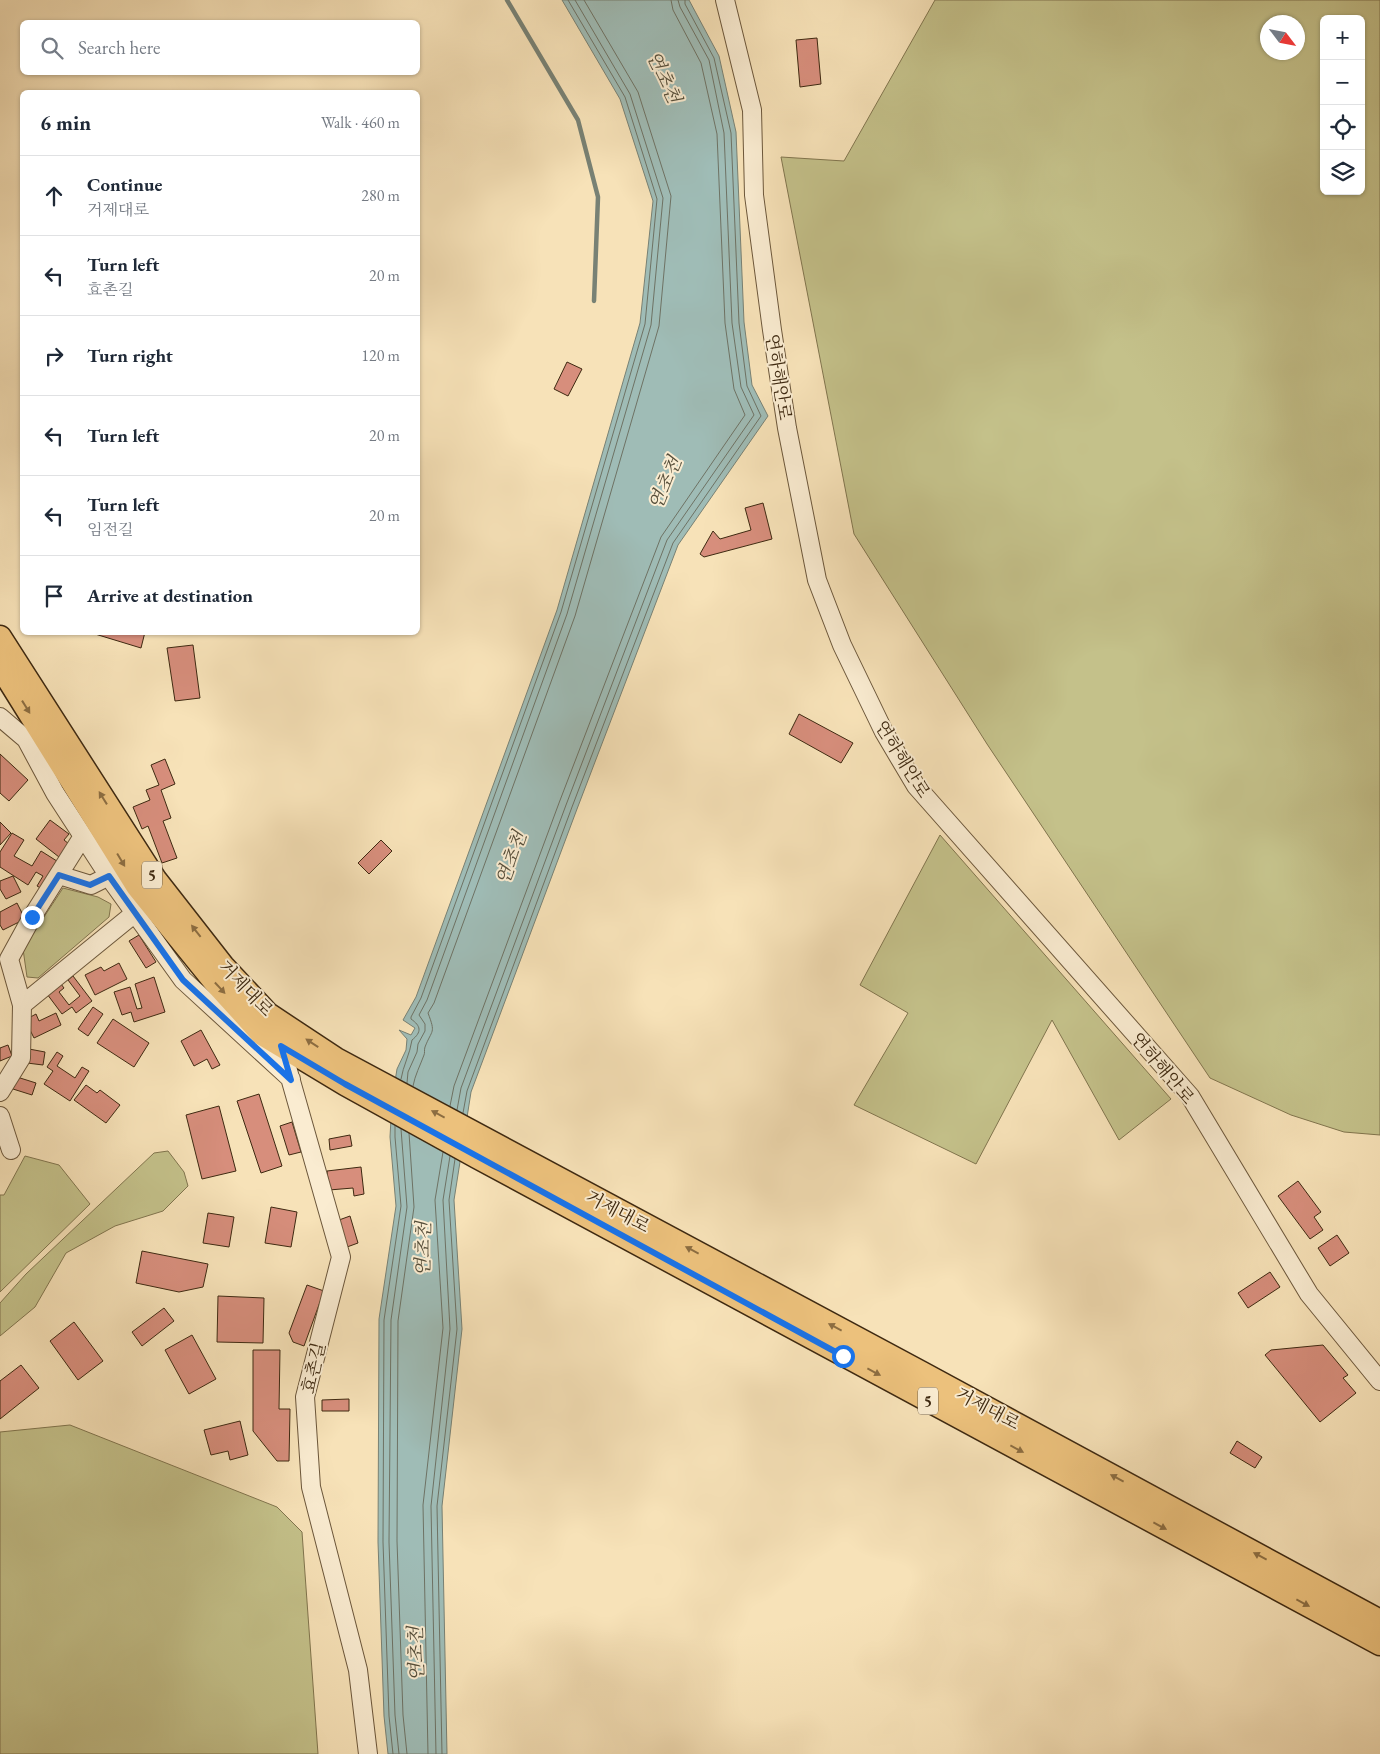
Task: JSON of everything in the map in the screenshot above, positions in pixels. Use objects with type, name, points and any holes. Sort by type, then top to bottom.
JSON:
[{"type":"main road","name":"거제대로","points":[[0,636],[154,879],[224,966],[268,1014],[336,1059],[349,1076]]},
{"type":"main road","name":"거제대로","points":[[0,666],[137,886],[214,981],[262,1034],[281,1046],[349,1076],[1380,1644]]},
{"type":"main road","name":"거제대로","points":[[479,1147],[930,1377],[1380,1620]]},
{"type":"street","name":"연하해안로","points":[[726,0],[752,110],[754,195],[772,330],[788,428],[817,580],[850,662],[884,732],[916,786],[1190,1096],[1309,1294],[1380,1382]]},
{"type":"street","points":[[0,717],[26,740],[67,771]]},
{"type":"street","points":[[26,740],[55,793],[109,876],[183,980],[291,1080]]},
{"type":"street","points":[[0,1092],[22,1058],[22,1005],[9,959],[32,917],[83,836]]},
{"type":"street","points":[[59,875],[90,885],[109,876]]},
{"type":"street","points":[[22,1005],[135,913]]},
{"type":"street","name":"효촌길","points":[[281,1046],[341,1258],[305,1397],[311,1487],[358,1670],[368,1754]]},
{"type":"street","points":[[0,1116],[11,1150]]},
{"type":"shaded area","points":[[935,0],[1380,0],[1380,1135],[1344,1132],[1291,1115],[1210,1078],[987,744],[854,534],[781,157],[844,161]]},
{"type":"shaded area","points":[[940,835],[1171,1099],[1119,1140],[1052,1020],[976,1164],[854,1105],[908,1013],[860,985]]},
{"type":"shaded area","points":[[63,888],[98,897],[111,904],[109,917],[38,978],[27,977],[23,949]]},
{"type":"shaded area","points":[[168,1151],[184,1172],[188,1186],[163,1211],[115,1226],[66,1253],[35,1307],[0,1336],[0,1303],[26,1274],[154,1153]]},
{"type":"shaded area","points":[[25,1156],[59,1165],[90,1204],[0,1292],[0,1195],[4,1195]]},
{"type":"shaded area","points":[[70,1425],[277,1507],[302,1532],[318,1754],[0,1754],[0,1432]]},
{"type":"water","name":"연초천","points":[[562,0],[689,0],[719,56],[736,132],[744,322],[752,385],[768,416],[678,545],[471,1092],[454,1200],[462,1329],[442,1506],[447,1754],[388,1754],[384,1716],[378,1542],[379,1319],[396,1206],[390,1137],[392,1100],[397,1069],[406,1050],[407,1039],[399,1030],[411,1035],[415,1028],[403,1020],[416,997],[557,610],[640,323],[653,201],[620,99]]},
{"type":"building","points":[[817,38],[821,84],[800,87],[796,40]]},
{"type":"building","points":[[567,362],[582,369],[568,396],[554,389]]},
{"type":"building","points":[[763,503],[772,539],[704,557],[700,554],[713,531],[720,539],[751,530],[745,508]]},
{"type":"building","points":[[98,635],[144,635],[141,648]]},
{"type":"building","points":[[193,645],[200,698],[175,701],[167,648]]},
{"type":"building","points":[[799,714],[853,743],[841,763],[789,734]]},
{"type":"building","points":[[0,754],[28,780],[9,801],[0,793]]},
{"type":"building","points":[[165,759],[175,784],[161,790],[171,818],[163,821],[177,858],[162,863],[148,826],[142,829],[133,807],[150,800],[146,790],[159,785],[151,765]]},
{"type":"building","points":[[50,820],[69,834],[64,840],[69,844],[59,857],[36,839]]},
{"type":"building","points":[[0,822],[11,833],[0,845]]},
{"type":"building","points":[[12,833],[24,840],[14,856],[32,866],[41,851],[60,863],[44,890],[37,886],[43,876],[36,872],[28,885],[0,867],[0,852]]},
{"type":"building","points":[[381,840],[392,851],[369,874],[358,863]]},
{"type":"building","points":[[13,876],[21,892],[6,899],[0,889],[0,881]]},
{"type":"building","points":[[17,903],[25,919],[3,930],[0,925],[0,912]]},
{"type":"building","points":[[139,935],[156,962],[146,968],[129,941]]},
{"type":"building","points":[[119,963],[127,979],[95,995],[85,975],[101,967],[104,971]]},
{"type":"building","points":[[73,976],[92,1001],[76,1013],[72,1007],[62,1014],[47,994],[61,984],[64,988],[59,992],[69,1005],[80,996],[68,980]]},
{"type":"building","points":[[154,977],[165,1012],[134,1022],[131,1012],[122,1015],[114,992],[130,987],[137,1009],[142,1008],[135,984]]},
{"type":"building","points":[[93,1007],[103,1014],[88,1036],[78,1029]]},
{"type":"building","points":[[56,1013],[61,1025],[34,1038],[25,1020],[36,1014],[39,1021]]},
{"type":"building","points":[[113,1019],[149,1043],[134,1067],[97,1043]]},
{"type":"building","points":[[201,1030],[220,1065],[212,1069],[207,1059],[194,1066],[181,1041]]},
{"type":"building","points":[[8,1045],[12,1056],[0,1061],[0,1048]]},
{"type":"building","points":[[29,1049],[45,1052],[43,1065],[27,1063]]},
{"type":"building","points":[[57,1052],[63,1056],[57,1066],[75,1078],[82,1067],[89,1071],[70,1101],[44,1084],[53,1071],[47,1067]]},
{"type":"building","points":[[17,1077],[36,1083],[32,1095],[13,1089]]},
{"type":"building","points":[[86,1085],[97,1093],[100,1090],[120,1105],[106,1123],[74,1100]]},
{"type":"building","points":[[259,1094],[282,1166],[261,1173],[237,1101]]},
{"type":"building","points":[[219,1106],[236,1171],[202,1179],[186,1115]]},
{"type":"building","points":[[292,1122],[301,1152],[289,1155],[280,1126]]},
{"type":"building","points":[[350,1135],[352,1146],[330,1150],[329,1139]]},
{"type":"building","points":[[361,1167],[364,1194],[354,1196],[353,1188],[329,1190],[327,1171]]},
{"type":"building","points":[[1298,1181],[1321,1212],[1314,1217],[1323,1230],[1310,1239],[1278,1196]]},
{"type":"building","points":[[271,1207],[297,1212],[291,1247],[265,1243]]},
{"type":"building","points":[[208,1213],[234,1217],[229,1247],[203,1243]]},
{"type":"building","points":[[350,1216],[358,1243],[347,1247],[339,1220]]},
{"type":"building","points":[[1337,1235],[1349,1253],[1330,1266],[1318,1248]]},
{"type":"building","points":[[142,1251],[208,1264],[203,1287],[179,1292],[136,1283]]},
{"type":"building","points":[[1270,1272],[1280,1287],[1248,1308],[1238,1293]]},
{"type":"building","points":[[307,1285],[324,1291],[304,1346],[293,1342],[289,1333]]},
{"type":"building","points":[[218,1296],[264,1298],[263,1343],[217,1342]]},
{"type":"building","points":[[164,1308],[174,1321],[142,1346],[132,1332]]},
{"type":"building","points":[[74,1322],[103,1361],[78,1380],[50,1341]]},
{"type":"building","points":[[192,1335],[216,1379],[189,1394],[165,1350]]},
{"type":"building","points":[[1323,1345],[1348,1375],[1343,1378],[1356,1393],[1320,1422],[1265,1355],[1271,1350]]},
{"type":"building","points":[[253,1350],[280,1350],[279,1409],[290,1409],[289,1461],[277,1461],[253,1431]]},
{"type":"building","points":[[21,1365],[39,1388],[0,1419],[0,1381]]},
{"type":"building","points":[[349,1399],[349,1411],[322,1411],[322,1400]]},
{"type":"building","points":[[240,1421],[248,1455],[230,1460],[228,1451],[211,1455],[204,1430]]},
{"type":"building","points":[[1237,1441],[1262,1457],[1255,1468],[1230,1453]]},
{"type":"waterway","points":[[507,0],[578,120],[598,197],[594,301]]},
{"type":"route","points":[[32,917],[59,875],[90,885],[109,876],[183,980],[291,1080],[281,1046],[345,1084],[843,1356]]}]
